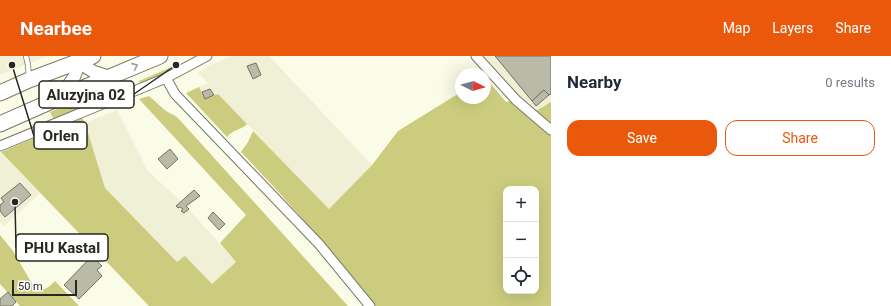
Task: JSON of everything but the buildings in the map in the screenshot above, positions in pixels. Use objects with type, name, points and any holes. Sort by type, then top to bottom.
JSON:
[{"type":"main road","points":[[0,93],[76,59],[93,56]]},
{"type":"main road","points":[[0,124],[160,56]]},
{"type":"street","points":[[0,146],[166,78],[207,56]]},
{"type":"street","points":[[476,56],[516,100],[551,130]]},
{"type":"street","points":[[76,59],[94,72],[110,77]]},
{"type":"street","points":[[52,101],[72,82],[77,71],[76,59]]},
{"type":"street","points":[[166,78],[175,94],[319,244],[370,306]]},
{"type":"lane","points":[[26,56],[29,80]]},
{"type":"shaded area","points":[[0,56],[48,56],[0,75]]},
{"type":"shaded area","points":[[232,56],[269,56],[372,165],[329,209],[218,94],[205,99],[199,87],[208,83],[198,73],[211,65]]},
{"type":"shaded area","points":[[484,56],[551,56],[551,102],[536,111],[507,85]]},
{"type":"shaded area","points":[[117,110],[148,171],[186,206],[236,262],[212,284],[185,257],[178,263],[105,188],[85,123]]},
{"type":"shaded area","points":[[0,152],[40,193],[4,226],[0,222]]},
{"type":"green space","points":[[169,68],[169,71],[140,84],[139,81]]},
{"type":"green space","points":[[491,84],[506,102],[510,101],[551,136],[551,306],[376,306],[276,189],[241,152],[253,131],[329,209],[372,165],[398,131],[455,96],[455,104],[491,104]]},
{"type":"green space","points":[[199,87],[205,99],[218,94],[247,124],[227,137],[186,93]]},
{"type":"green space","points":[[149,96],[166,111],[177,117],[348,306],[149,306],[1,152],[82,118],[85,123],[105,188],[177,262],[185,256],[212,284],[236,262],[220,243],[246,215],[139,99]]},
{"type":"green space","points":[[76,101],[80,109],[54,120],[50,112]]},
{"type":"green space","points":[[551,102],[551,124],[536,111]]},
{"type":"green space","points":[[0,235],[13,251],[34,287],[43,289],[50,286],[55,281],[79,306],[20,306],[0,284]]},
{"type":"place","name":"Orlen","points":[[12,65]]},
{"type":"place","name":"Aluzyjna 02","points":[[176,65]]},
{"type":"place","name":"PHU Kastal","points":[[15,202]]}]
